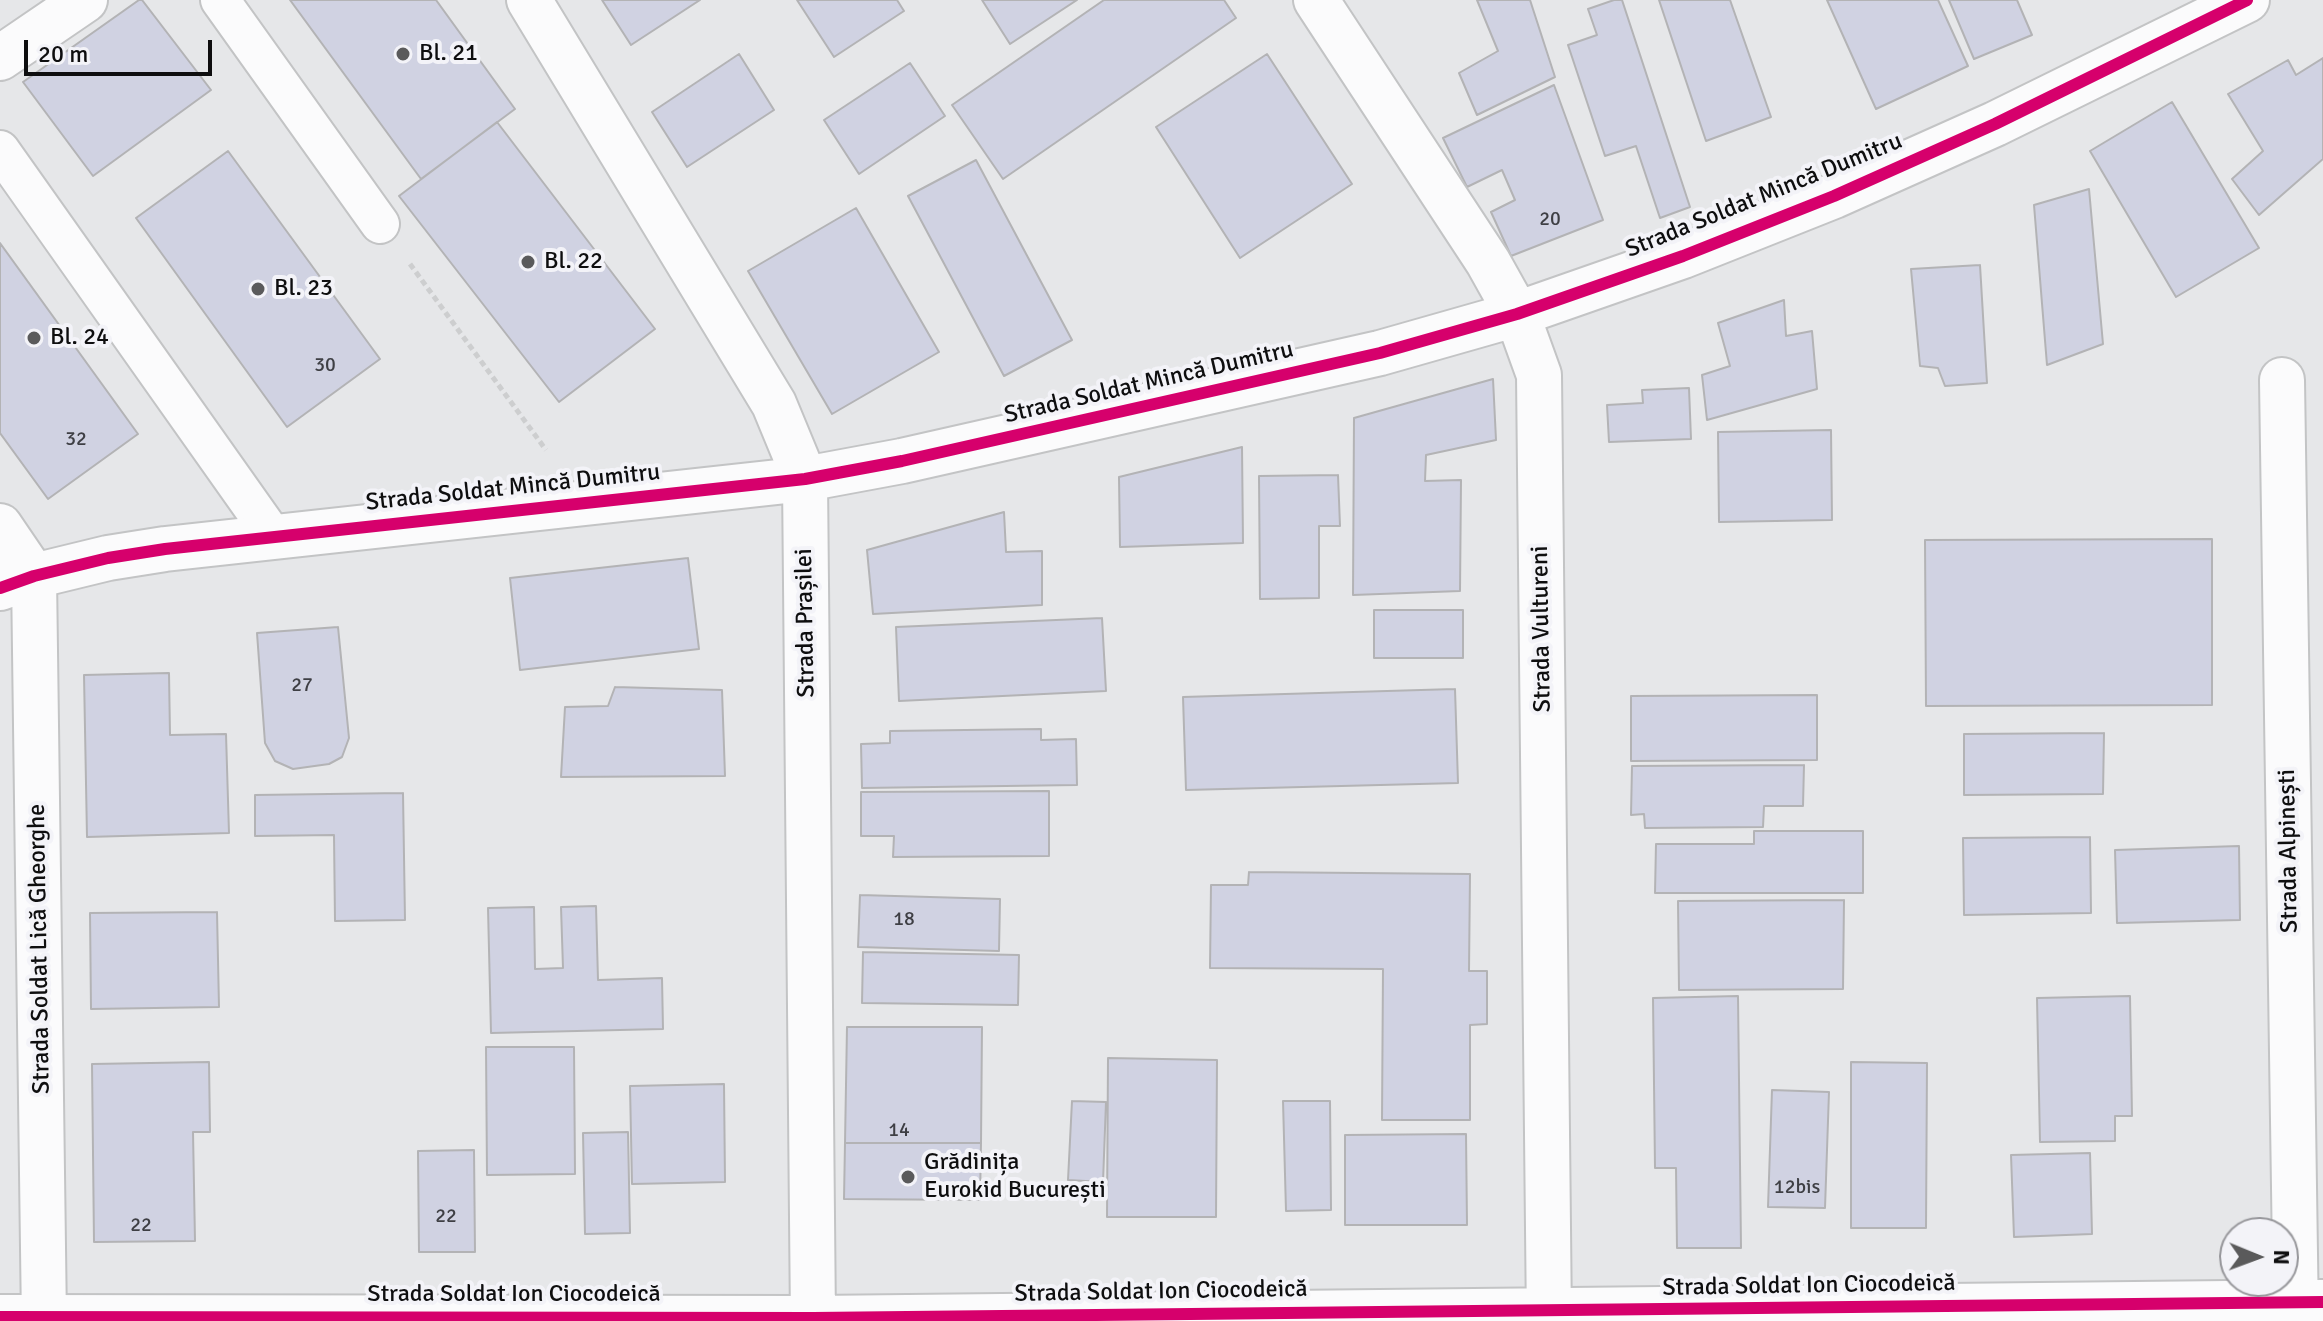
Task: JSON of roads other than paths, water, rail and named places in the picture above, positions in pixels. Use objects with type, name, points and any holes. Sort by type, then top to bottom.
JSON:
[{"type":"street","points":[[0,58],[85,0]]},
{"type":"street","name":"Strada Prașilei","points":[[529,0],[774,404],[805,479],[813,1319]]},
{"type":"street","name":"Strada Vultureni","points":[[1316,0],[1488,262],[1517,314],[1539,375],[1549,1316]]},
{"type":"street","name":"Strada Soldat Mincă Dumitru","points":[[17,582],[108,558],[273,536],[805,479],[902,461],[1380,353],[1517,314],[1683,256],[1834,196],[1995,124],[2247,0]]},
{"type":"street","name":"Strada Alpinești","points":[[2282,380],[2305,1309]]},
{"type":"street","points":[[0,526],[17,582]]},
{"type":"street","name":"Strada Soldat Lică Gheorghe","points":[[17,582],[44,1319]]},
{"type":"street","name":"Strada Soldat Ion Ciocodeică","points":[[0,1317],[813,1319],[2305,1309]]},
{"type":"lane","points":[[220,0],[380,224]]},
{"type":"lane","points":[[0,150],[273,536]]},
{"type":"place","name":"Bl. 21","points":[[403,54]]},
{"type":"place","name":"Bl. 22","points":[[528,262]]},
{"type":"place","name":"Bl. 23","points":[[258,289]]},
{"type":"place","name":"Bl. 24","points":[[34,338]]},
{"type":"place","name":"Grădinița Eurokid București","points":[[908,1177]]}]
